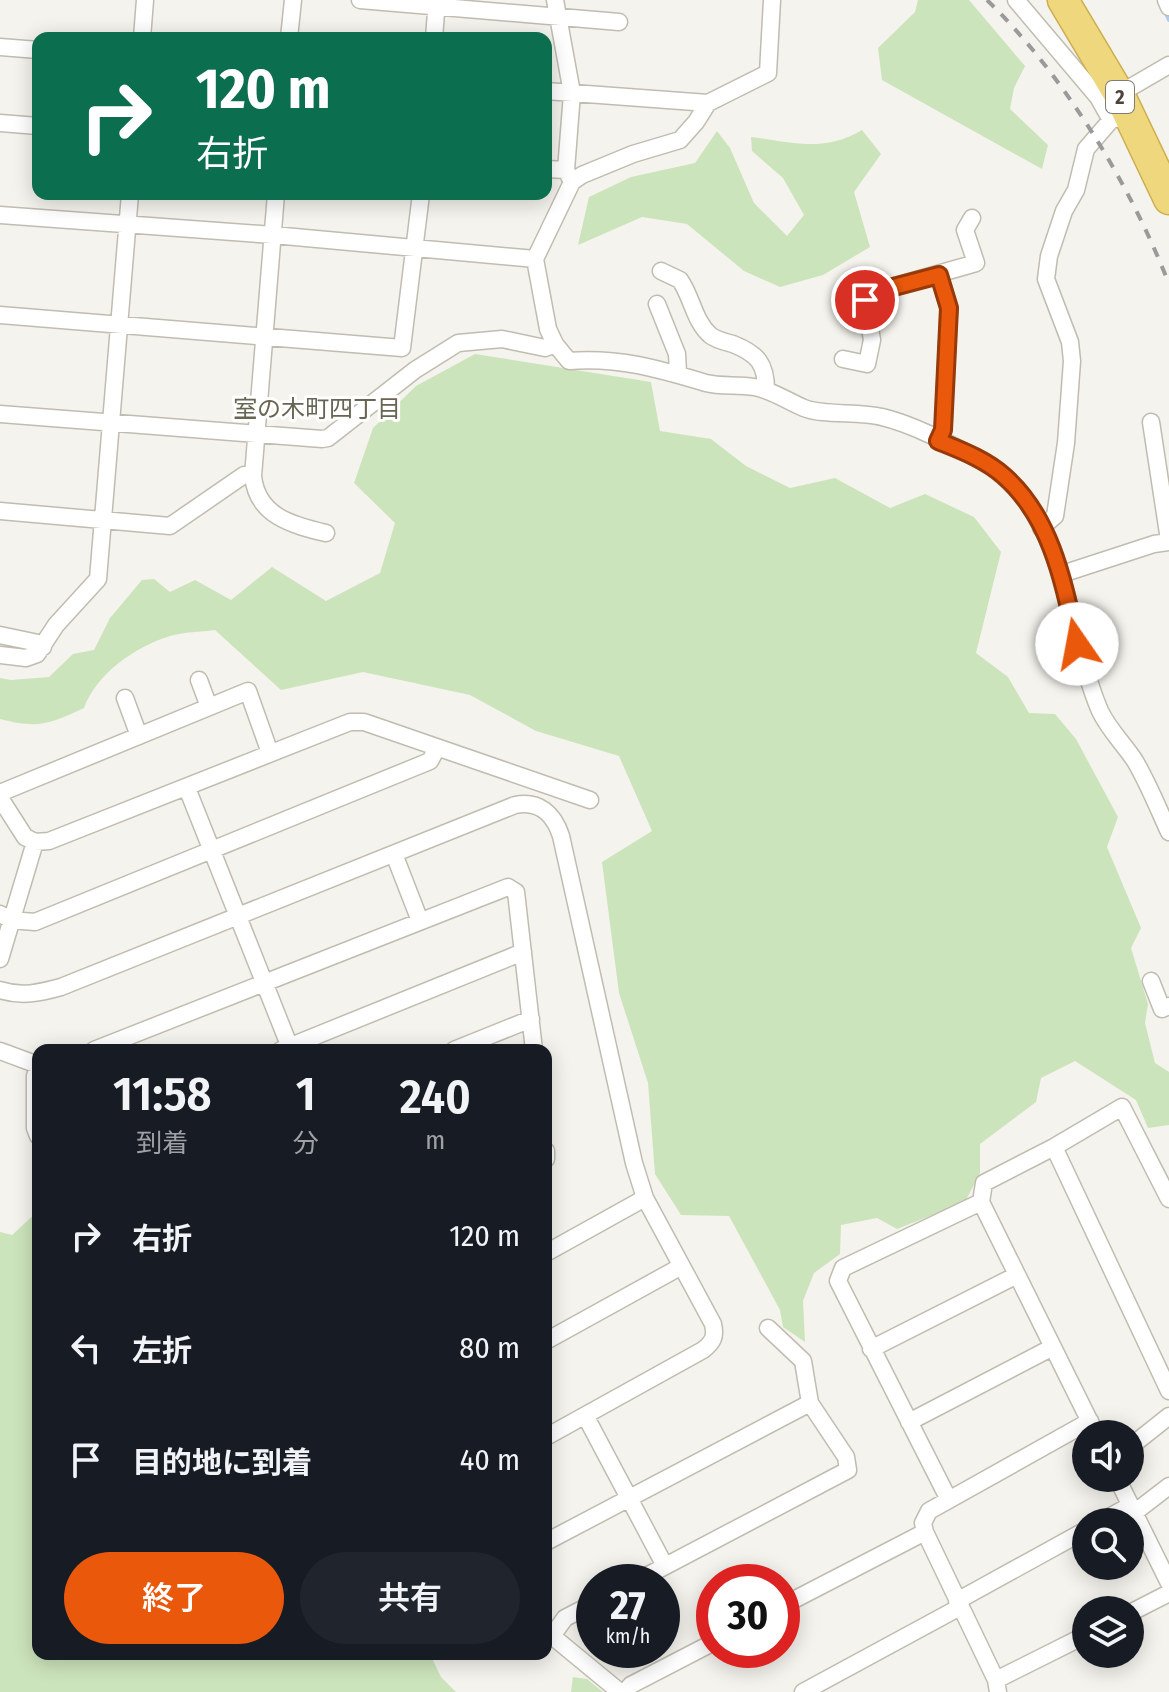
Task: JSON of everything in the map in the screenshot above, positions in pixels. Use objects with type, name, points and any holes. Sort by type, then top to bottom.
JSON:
[{"type":"highway","name":"2","points":[[1063,0],[1169,199]]},
{"type":"street","points":[[142,32],[145,0]]},
{"type":"street","points":[[290,32],[293,0]]},
{"type":"street","points":[[360,0],[556,8],[619,22]]},
{"type":"street","points":[[552,91],[708,103],[768,73],[772,0]]},
{"type":"street","points":[[1016,0],[1098,97],[1120,110]]},
{"type":"street","points":[[1166,0],[1169,7]]},
{"type":"street","points":[[435,32],[437,3]]},
{"type":"street","points":[[556,8],[572,93],[569,176],[535,259],[548,329],[555,344],[569,361],[600,358],[678,372],[709,384],[766,390],[806,409],[881,416],[978,458],[1003,475],[1028,505],[1055,555],[1077,644],[1102,715],[1137,765],[1169,832]]},
{"type":"street","points":[[0,47],[32,50]]},
{"type":"street","points":[[1041,528],[1055,516],[1066,443],[1072,361],[1070,342],[1046,279],[1049,256],[1064,211],[1076,190],[1086,149],[1120,110],[1169,65]]},
{"type":"street","points":[[552,171],[569,176],[582,175],[633,154],[680,140],[708,103]]},
{"type":"street","points":[[0,123],[32,126]]},
{"type":"street","points":[[0,655],[26,658],[37,654],[56,625],[98,579],[130,200]]},
{"type":"street","points":[[276,200],[254,487],[271,513],[292,525],[326,533]]},
{"type":"street","points":[[0,315],[402,348],[420,200]]},
{"type":"street","points":[[0,215],[273,235],[535,259]]},
{"type":"street","points":[[843,359],[867,364],[872,340],[865,300],[871,293],[976,263],[965,230],[972,218]]},
{"type":"street","points":[[661,271],[680,280],[702,325],[711,336],[736,345],[760,360],[764,367],[766,390]]},
{"type":"street","points":[[938,441],[943,430],[949,308],[939,275]]},
{"type":"street","points":[[657,304],[677,354],[678,372]]},
{"type":"street","points":[[0,414],[328,438],[415,370],[458,343],[502,339],[545,348],[555,344]]},
{"type":"street","points":[[1062,574],[1169,541],[1151,422]]},
{"type":"street","points":[[0,511],[170,526],[244,475],[253,476]]},
{"type":"street","points":[[0,635],[38,643],[43,647]]},
{"type":"street","points":[[199,680],[209,707]]},
{"type":"street","points":[[270,753],[248,691],[0,796],[25,837],[35,842],[49,841],[350,722],[364,722],[590,800]]},
{"type":"street","points":[[125,698],[139,736]]},
{"type":"street","points":[[6,917],[35,922],[430,761],[437,748]]},
{"type":"street","points":[[536,806],[543,785]]},
{"type":"street","points":[[187,788],[239,916],[285,1044]]},
{"type":"street","points":[[0,990],[32,995],[61,987],[515,805],[524,803],[547,811],[556,821],[561,836],[634,1163],[645,1198],[713,1324],[715,1334],[712,1343],[703,1350],[552,1434]]},
{"type":"street","points":[[0,959],[6,917],[35,842]]},
{"type":"street","points":[[394,854],[420,921]]},
{"type":"street","points":[[109,1044],[508,887],[516,892],[533,1044]]},
{"type":"street","points":[[299,1044],[523,952]]},
{"type":"street","points":[[1151,981],[1162,1009],[1169,1006]]},
{"type":"street","points":[[469,1044],[531,1019]]},
{"type":"street","points":[[0,1051],[32,1064]]},
{"type":"street","points":[[1089,1420],[981,1202],[984,1183],[1122,1107],[1169,1199]]},
{"type":"street","points":[[1054,1147],[1169,1391]]},
{"type":"street","points":[[552,1250],[645,1198]]},
{"type":"street","points":[[949,1500],[838,1281],[843,1268],[981,1202]]},
{"type":"street","points":[[552,1338],[680,1267]]},
{"type":"street","points":[[871,1349],[1017,1275]]},
{"type":"street","points":[[669,1564],[848,1470],[846,1457],[810,1403],[803,1361],[768,1328]]},
{"type":"street","points":[[909,1422],[1053,1347]]},
{"type":"street","points":[[552,1539],[810,1403]]},
{"type":"street","points":[[1144,1436],[1169,1416]]},
{"type":"street","points":[[586,1417],[664,1564]]},
{"type":"street","points":[[1072,1438],[929,1511],[923,1523],[997,1686],[1072,1643]]},
{"type":"street","points":[[1143,1508],[1169,1486]]},
{"type":"street","points":[[1144,1527],[1164,1558],[1169,1583]]},
{"type":"street","points":[[800,1597],[925,1532]]},
{"type":"street","points":[[803,1692],[1072,1538]]},
{"type":"street","points":[[1144,1606],[1169,1593]]},
{"type":"street","points":[[552,1630],[576,1612]]},
{"type":"street","points":[[552,1635],[623,1692],[696,1651]]},
{"type":"green space","points":[[918,0],[969,0],[1025,66],[1014,88],[1010,109],[1048,145],[1042,169],[882,80],[878,48],[915,12]]},
{"type":"green space","points":[[862,130],[881,154],[854,192],[870,247],[823,275],[780,287],[744,271],[687,224],[642,217],[578,245],[589,197],[631,177],[695,163],[717,131],[730,148],[754,203],[787,236],[804,215],[783,178],[752,151],[751,137],[821,144]]},
{"type":"green space","points":[[475,354],[651,382],[660,431],[711,439],[746,466],[790,488],[835,478],[890,508],[925,494],[974,517],[1001,552],[976,653],[1008,677],[1029,713],[1055,714],[1076,739],[1118,817],[1107,847],[1141,928],[1131,948],[1148,1004],[1145,1023],[1155,1063],[1169,1072],[1169,1125],[1148,1128],[1136,1100],[1075,1061],[1041,1078],[1036,1102],[980,1144],[980,1173],[965,1202],[897,1229],[877,1218],[841,1225],[840,1254],[814,1273],[803,1301],[805,1342],[783,1327],[780,1310],[729,1216],[681,1215],[655,1174],[648,1083],[619,993],[602,862],[652,831],[619,756],[536,731],[470,695],[363,672],[281,690],[215,630],[175,635],[131,654],[98,684],[84,708],[62,718],[34,724],[0,719],[0,678],[49,677],[73,654],[94,650],[110,618],[142,580],[154,579],[170,592],[195,580],[231,600],[272,567],[326,601],[380,573],[395,523],[354,483],[373,428],[416,386]]},
{"type":"green space","points":[[32,1217],[32,1660],[433,1660],[441,1677],[456,1692],[0,1692],[0,1232],[12,1235]]},
{"type":"green space","points":[[573,1677],[587,1679],[603,1692],[571,1692]]},
{"type":"waterway","points":[[1164,9],[1169,20]]},
{"type":"railway","points":[[987,0],[1042,62],[1092,133],[1135,208],[1169,284]]},
{"type":"district","name":"室の木町四丁目","points":[[317,409]]},
{"type":"route","points":[[865,300],[871,293],[939,275],[949,308],[943,430],[938,441],[978,458],[1003,475],[1028,505],[1062,574],[1077,644]]}]
